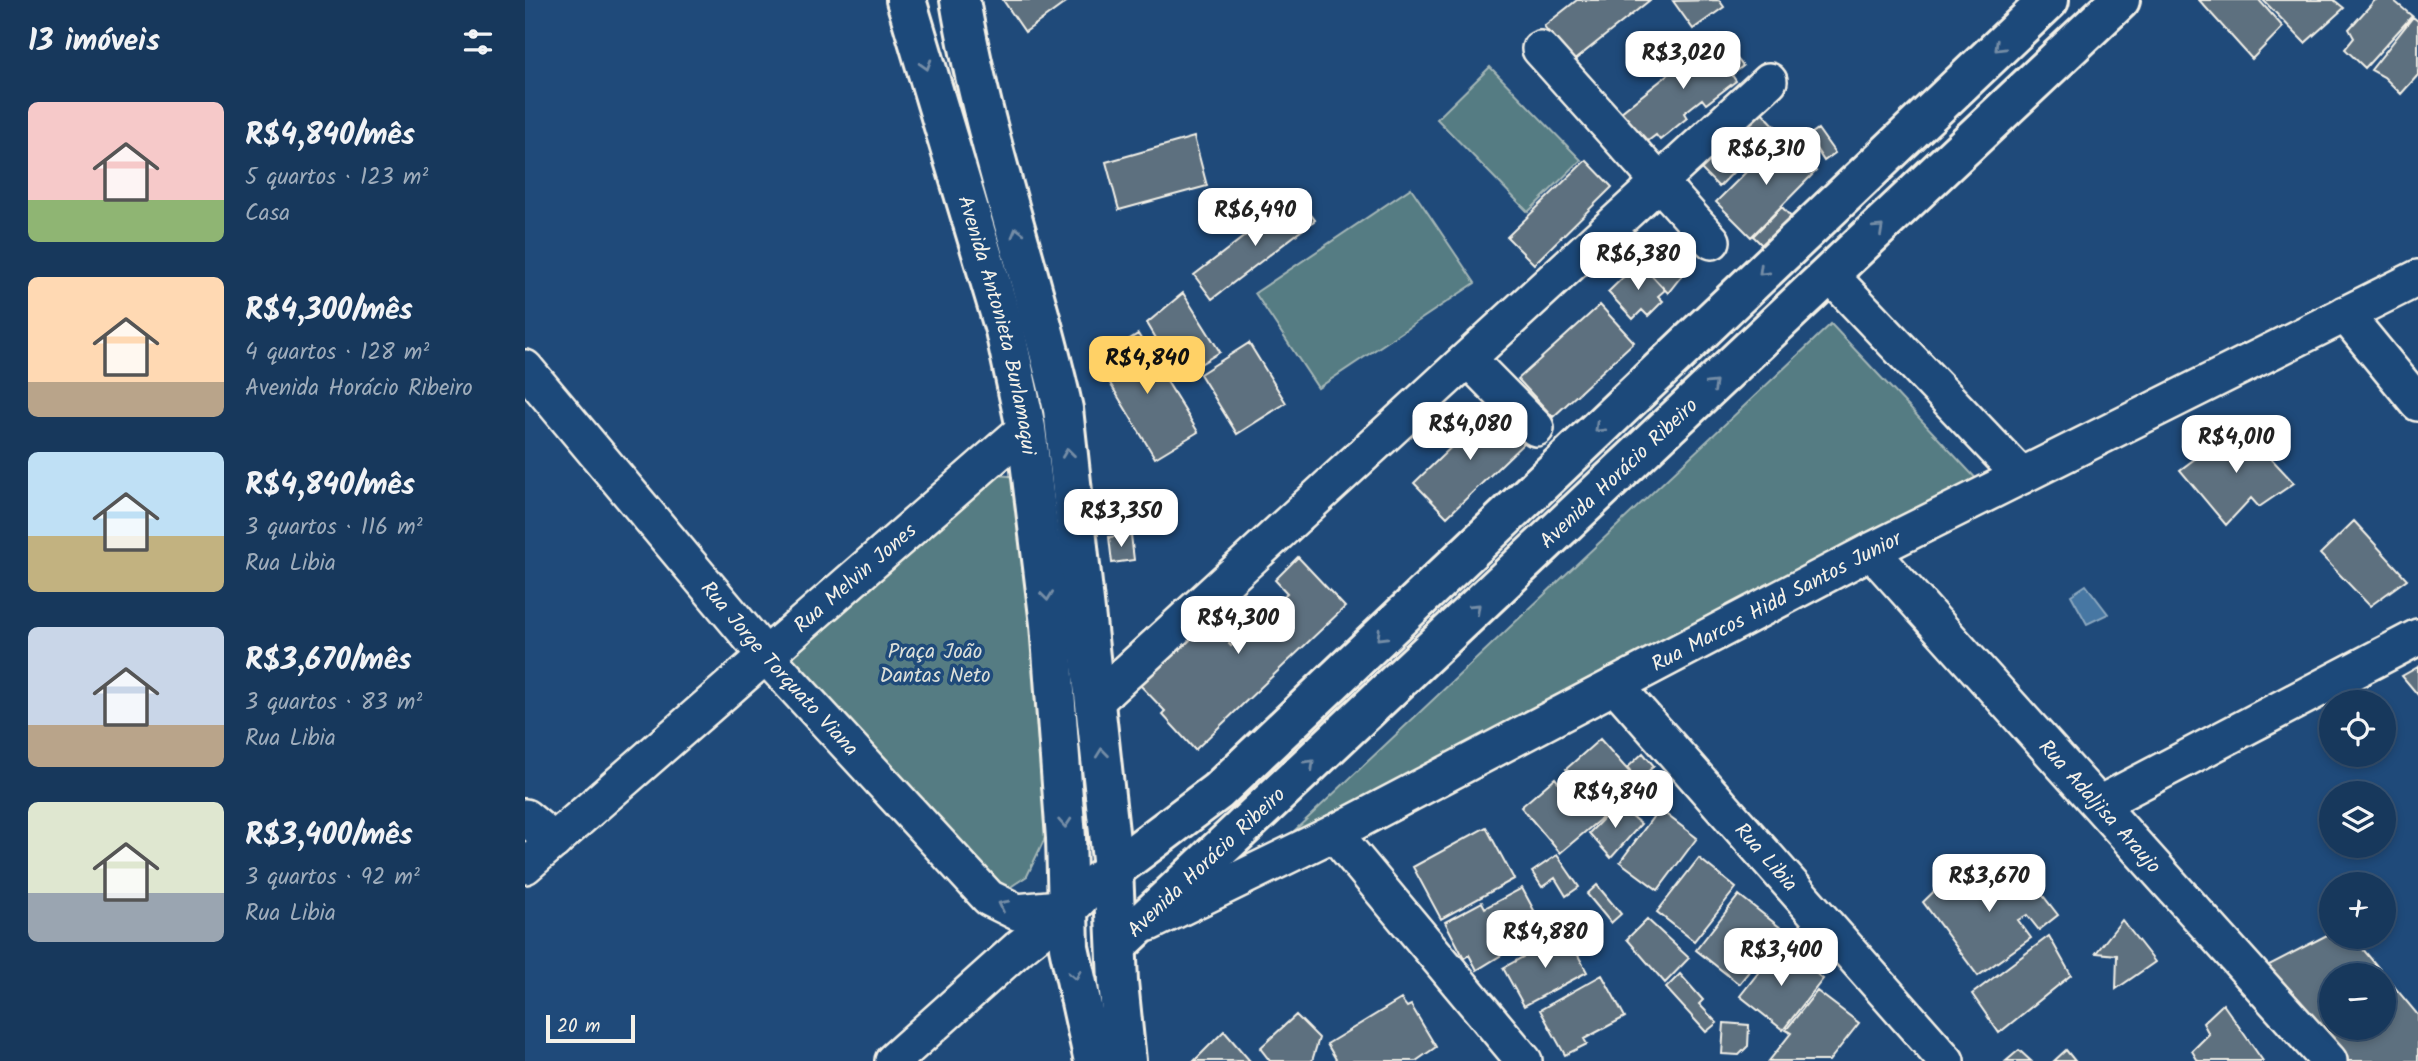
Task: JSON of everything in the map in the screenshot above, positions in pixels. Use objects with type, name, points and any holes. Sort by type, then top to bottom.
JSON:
[{"type":"street","name":"Avenida Antonieta Burlamaqui","points":[[907,0],[1005,330],[1026,428],[1051,624],[1070,907],[1069,947],[1094,1061]]},
{"type":"street","name":"Avenida Antonieta Burlamaqui","points":[[960,0],[970,61],[1063,409],[1097,700],[1113,869],[1127,937],[1126,1061]]},
{"type":"street","name":"Avenida Horácio Ribeiro","points":[[1070,907],[1084,891],[1219,791],[2049,0]]},
{"type":"street","name":"Avenida Horácio Ribeiro","points":[[1127,937],[2120,0]]},
{"type":"street","points":[[1540,49],[1712,241]]},
{"type":"street","points":[[1097,700],[1769,81]]},
{"type":"street","points":[[942,120],[984,111]]},
{"type":"street","points":[[967,201],[1005,188]]},
{"type":"street","points":[[1795,241],[2021,476]]},
{"type":"street","name":"Rua Marcos Hidd Santos Junior","points":[[1127,937],[1334,833],[1871,551],[2418,278]]},
{"type":"street","points":[[2344,314],[2418,403]]},
{"type":"street","points":[[1468,359],[1537,428]]},
{"type":"street","name":"Rua Jorge Torquato Viana","points":[[525,368],[765,655],[989,898],[1017,912],[1070,907]]},
{"type":"street","name":"Rua Melvin Jones","points":[[525,866],[1026,428]]},
{"type":"street","name":"Rua Adaljisa Araujo","points":[[1871,551],[2329,1061]]},
{"type":"street","points":[[2099,804],[2418,637]]},
{"type":"street","name":"Rua Libia","points":[[1615,685],[1946,1061]]},
{"type":"street","points":[[525,817],[554,841]]},
{"type":"street","points":[[1334,833],[1524,1061]]},
{"type":"street","points":[[893,1061],[1019,948],[1070,907]]},
{"type":"green space","points":[[1490,67],[1581,160],[1528,212],[1437,119]]},
{"type":"green space","points":[[1411,188],[1475,283],[1318,388],[1255,293]]},
{"type":"green space","points":[[1831,324],[1983,486],[1275,849]]},
{"type":"green space","name":"Praça João Dantas Neto","points":[[994,475],[1023,477],[1053,821],[1027,876],[1009,888],[997,885],[788,654]]},
{"type":"water","points":[[2086,585],[2108,614],[2087,624],[2071,595]]},
{"type":"building","points":[[1003,0],[1069,0],[1025,32]]},
{"type":"building","points":[[1577,0],[1650,0],[1572,62],[1544,26]]},
{"type":"building","points":[[1719,0],[1724,7],[1693,29],[1673,1]]},
{"type":"building","points":[[2199,0],[2259,0],[2283,27],[2252,59]]},
{"type":"building","points":[[2263,0],[2334,0],[2344,8],[2305,43]]},
{"type":"building","points":[[2375,0],[2393,0],[2412,16],[2365,68],[2345,49],[2354,38],[2349,29]]},
{"type":"building","points":[[2413,17],[2418,21],[2418,75],[2401,94],[2384,77],[2371,70]]},
{"type":"building","points":[[1718,35],[1743,66],[1732,75],[1736,81],[1706,104],[1702,99],[1684,113],[1687,118],[1660,140],[1656,135],[1644,144],[1620,113]]},
{"type":"building","points":[[1759,109],[1777,128],[1751,155],[1731,136]]},
{"type":"building","points":[[1818,129],[1835,153],[1824,161],[1808,136]]},
{"type":"building","points":[[1731,136],[1750,155],[1719,187],[1700,168]]},
{"type":"building","points":[[1194,137],[1207,186],[1119,210],[1106,162]]},
{"type":"building","points":[[1781,137],[1816,171],[1751,237],[1716,202]]},
{"type":"building","points":[[1586,160],[1612,187],[1534,264],[1507,237]]},
{"type":"building","points":[[1297,196],[1315,220],[1212,299],[1194,275]]},
{"type":"building","points":[[1782,207],[1792,218],[1763,246],[1753,236]]},
{"type":"building","points":[[1664,238],[1690,265],[1668,293],[1639,262]]},
{"type":"building","points":[[1639,262],[1665,290],[1658,296],[1663,301],[1648,316],[1642,310],[1633,319],[1608,292]]},
{"type":"building","points":[[1183,293],[1220,352],[1179,377],[1147,323]]},
{"type":"building","points":[[1600,305],[1634,342],[1553,417],[1518,379]]},
{"type":"building","points":[[1138,334],[1198,432],[1155,458],[1096,360]]},
{"type":"building","points":[[1249,343],[1286,403],[1237,434],[1200,374]]},
{"type":"building","points":[[1493,407],[1526,441],[1447,517],[1414,483]]},
{"type":"building","points":[[2240,425],[2294,483],[2259,507],[2251,498],[2226,525],[2180,470]]},
{"type":"building","points":[[2354,521],[2407,579],[2370,606],[2320,554]]},
{"type":"building","points":[[1131,535],[1134,560],[1112,563],[1109,537]]},
{"type":"building","points":[[1298,557],[1345,607],[1195,750],[1162,714],[1165,711],[1139,684],[1221,607],[1243,630],[1229,644],[1231,646],[1287,593],[1275,580]]},
{"type":"building","points":[[2418,667],[2418,695],[2402,676]]},
{"type":"building","points":[[1600,739],[1640,784],[1605,814],[1566,769]]},
{"type":"building","points":[[1643,753],[1654,766],[1638,781],[1627,768]]},
{"type":"building","points":[[1555,778],[1570,796],[1579,788],[1604,816],[1560,853],[1521,807]]},
{"type":"building","points":[[1617,805],[1641,824],[1611,858],[1589,833]]},
{"type":"building","points":[[1659,809],[1697,838],[1658,890],[1620,862]]},
{"type":"building","points":[[1486,827],[1514,879],[1441,919],[1413,867]]},
{"type":"building","points":[[1557,855],[1579,887],[1566,896],[1555,878],[1542,887],[1532,872]]},
{"type":"building","points":[[2013,857],[2058,915],[2039,930],[2027,915],[2018,920],[2031,938],[1978,976],[1923,902],[1955,871],[1978,893]]},
{"type":"building","points":[[1699,858],[1736,888],[1694,941],[1657,912]]},
{"type":"building","points":[[1597,885],[1621,914],[1611,923],[1587,894]]},
{"type":"building","points":[[1522,888],[1544,929],[1477,970],[1469,955],[1464,958],[1445,922],[1482,902],[1485,908]]},
{"type":"building","points":[[1739,895],[1782,929],[1739,984],[1696,950]]},
{"type":"building","points":[[1647,919],[1689,958],[1665,983],[1627,939]]},
{"type":"building","points":[[2122,920],[2155,962],[2116,989],[2117,955],[2096,953]]},
{"type":"building","points":[[1566,933],[1587,972],[1524,1006],[1503,968]]},
{"type":"building","points":[[2049,936],[2071,975],[1999,1033],[1972,994]]},
{"type":"building","points":[[2319,939],[2319,949],[2363,949],[2375,963],[2319,963],[2319,1029],[2267,966]]},
{"type":"building","points":[[1780,945],[1823,979],[1783,1030],[1740,996]]},
{"type":"building","points":[[1680,974],[1703,1000],[1699,1004],[1717,1023],[1706,1032],[1666,988]]},
{"type":"building","points":[[1602,975],[1625,1017],[1584,1039],[1587,1044],[1565,1055],[1540,1010]]},
{"type":"building","points":[[2396,989],[2418,1015],[2418,1061],[2346,1061],[2329,1040],[2396,1040]]},
{"type":"building","points":[[1817,991],[1859,1023],[1829,1061],[1769,1061],[1791,1033],[1786,1030]]},
{"type":"building","points":[[1401,999],[1407,1007],[1411,1005],[1436,1047],[1416,1061],[1337,1061],[1327,1044]]},
{"type":"building","points":[[2223,1004],[2263,1061],[2198,1061],[2192,1051],[2209,1034],[2203,1023]]},
{"type":"building","points":[[1296,1015],[1319,1038],[1312,1061],[1270,1061],[1260,1048]]},
{"type":"building","points":[[1724,1023],[1749,1025],[1748,1046],[1739,1055],[1722,1054]]},
{"type":"building","points":[[1224,1031],[1250,1061],[1194,1061]]},
{"type":"building","points":[[2019,1050],[2031,1061],[2006,1061]]},
{"type":"building","points":[[2066,1050],[2075,1061],[2054,1061]]}]
